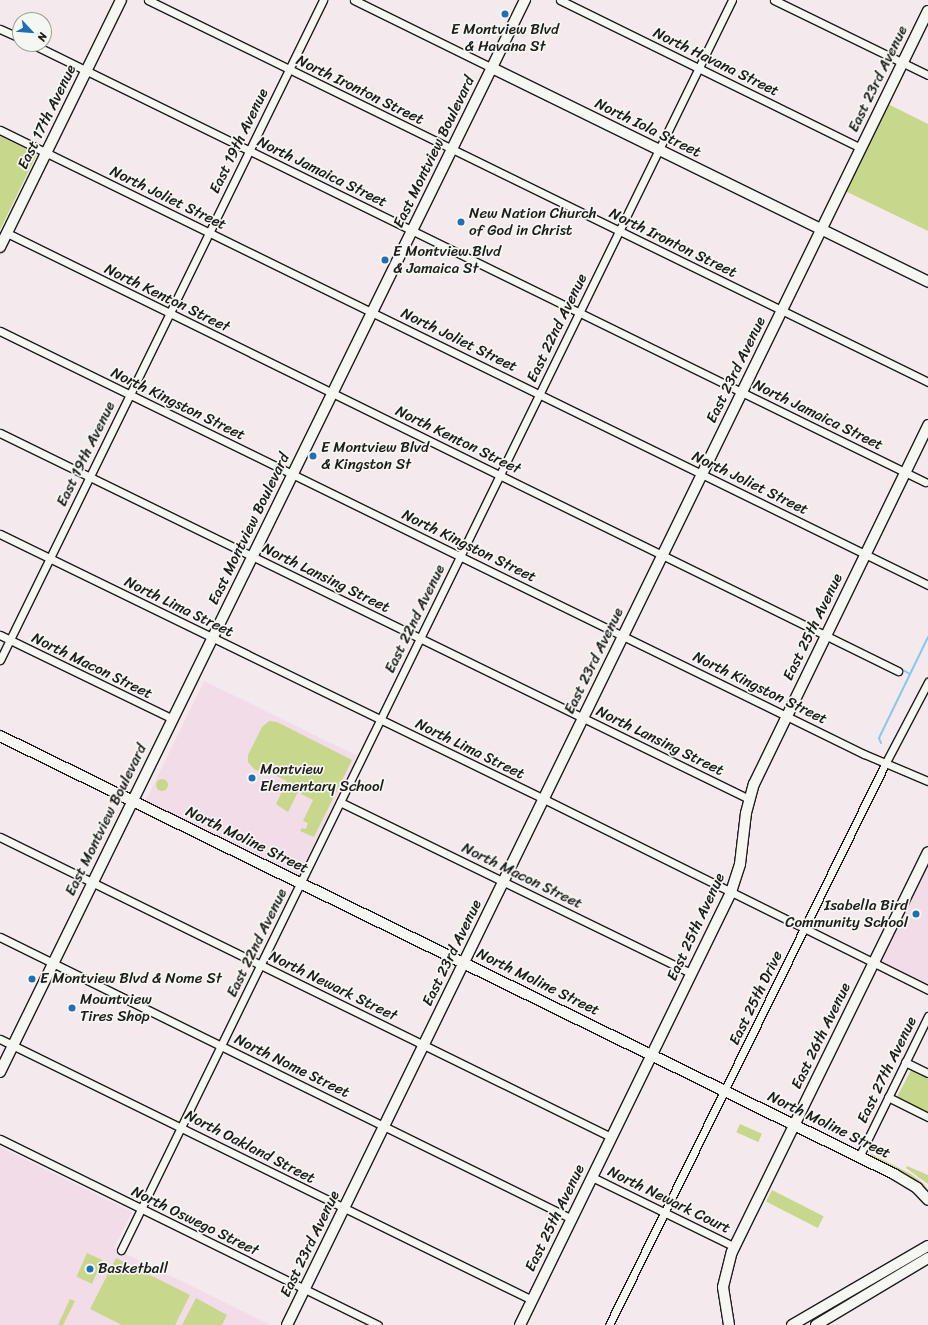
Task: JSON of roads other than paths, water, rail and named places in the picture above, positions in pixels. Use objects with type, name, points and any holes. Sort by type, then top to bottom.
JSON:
[{"type":"street","name":"East 17th Avenue","points":[[0,247],[121,0]]},
{"type":"street","name":"North Ironton Street","points":[[148,0],[928,382]]},
{"type":"street","name":"East 19th Avenue","points":[[0,660],[323,0]]},
{"type":"street","name":"North Iola Street","points":[[354,0],[928,282]]},
{"type":"street","name":"East Montview Boulevard","points":[[0,1072],[525,0]]},
{"type":"street","name":"North Havana Street","points":[[560,0],[861,148]]},
{"type":"street","name":"East 22nd Avenue","points":[[121,1250],[182,1128],[732,0]]},
{"type":"street","points":[[774,0],[928,75]]},
{"type":"street","name":"East 23rd Avenue","points":[[287,1325],[928,11]]},
{"type":"street","points":[[0,29],[12,34]]},
{"type":"street","name":"North Jamaica Street","points":[[48,52],[925,482]]},
{"type":"street","name":"North Joliet Street","points":[[0,130],[928,585]]},
{"type":"street","name":"North Kenton Street","points":[[7,234],[898,671]]},
{"type":"street","name":"North Kingston Street","points":[[0,331],[885,764],[928,781]]},
{"type":"street","name":"East 25th Avenue","points":[[520,1325],[731,892],[741,858],[748,799],[928,425]]},
{"type":"street","name":"North Lansing Street","points":[[0,433],[748,799]]},
{"type":"street","name":"North Lima Street","points":[[0,534],[213,637],[380,721],[544,799],[928,990]]},
{"type":"street","name":"North Macon Street","points":[[0,636],[173,719]]},
{"type":"street","name":"East 25th Drive","points":[[609,1325],[665,1214],[885,764],[928,682]]},
{"type":"street","name":"North Moline Street","points":[[0,736],[903,1178],[928,1200]]},
{"type":"street","name":"North Macon Street","points":[[340,802],[692,973]]},
{"type":"street","name":"North Newark Street","points":[[0,837],[611,1137]]},
{"type":"street","name":"East 26th Avenue","points":[[729,1325],[724,1305],[723,1281],[735,1247],[928,852]]},
{"type":"street","name":"North Nome Street","points":[[0,937],[384,1127],[572,1218]]},
{"type":"street","name":"East 27th Avenue","points":[[859,1157],[928,1016]]},
{"type":"street","name":"North Oakland Street","points":[[0,1039],[532,1300]]},
{"type":"street","points":[[905,1062],[928,1073]]},
{"type":"street","points":[[888,1097],[928,1117]]},
{"type":"street","name":"North Oswego Street","points":[[0,1139],[378,1325]]},
{"type":"street","name":"North Newark Court","points":[[592,1177],[735,1247]]},
{"type":"street","points":[[792,1325],[928,1246]]},
{"type":"street","points":[[816,1325],[928,1258]]},
{"type":"waterway","points":[[881,743],[879,738],[928,637]]},
{"type":"waterway","points":[[903,670],[910,674]]},
{"type":"place","name":"E Montview Blvd & Havana St","points":[[505,14]]},
{"type":"place","name":"New Nation Church of God in Christ","points":[[461,222]]},
{"type":"place","name":"E Montview Blvd & Jamaica St","points":[[385,260]]},
{"type":"place","name":"E Montview Blvd & Kingston St","points":[[313,456]]},
{"type":"place","name":"Montview Elementary School","points":[[252,778]]},
{"type":"place","name":"Isabella Bird Community School","points":[[916,914]]},
{"type":"place","name":"E Montview Blvd & Nome St","points":[[32,979]]},
{"type":"place","name":"Mountview Tires Shop","points":[[72,1008]]},
{"type":"place","name":"Basketball","points":[[90,1269]]}]
